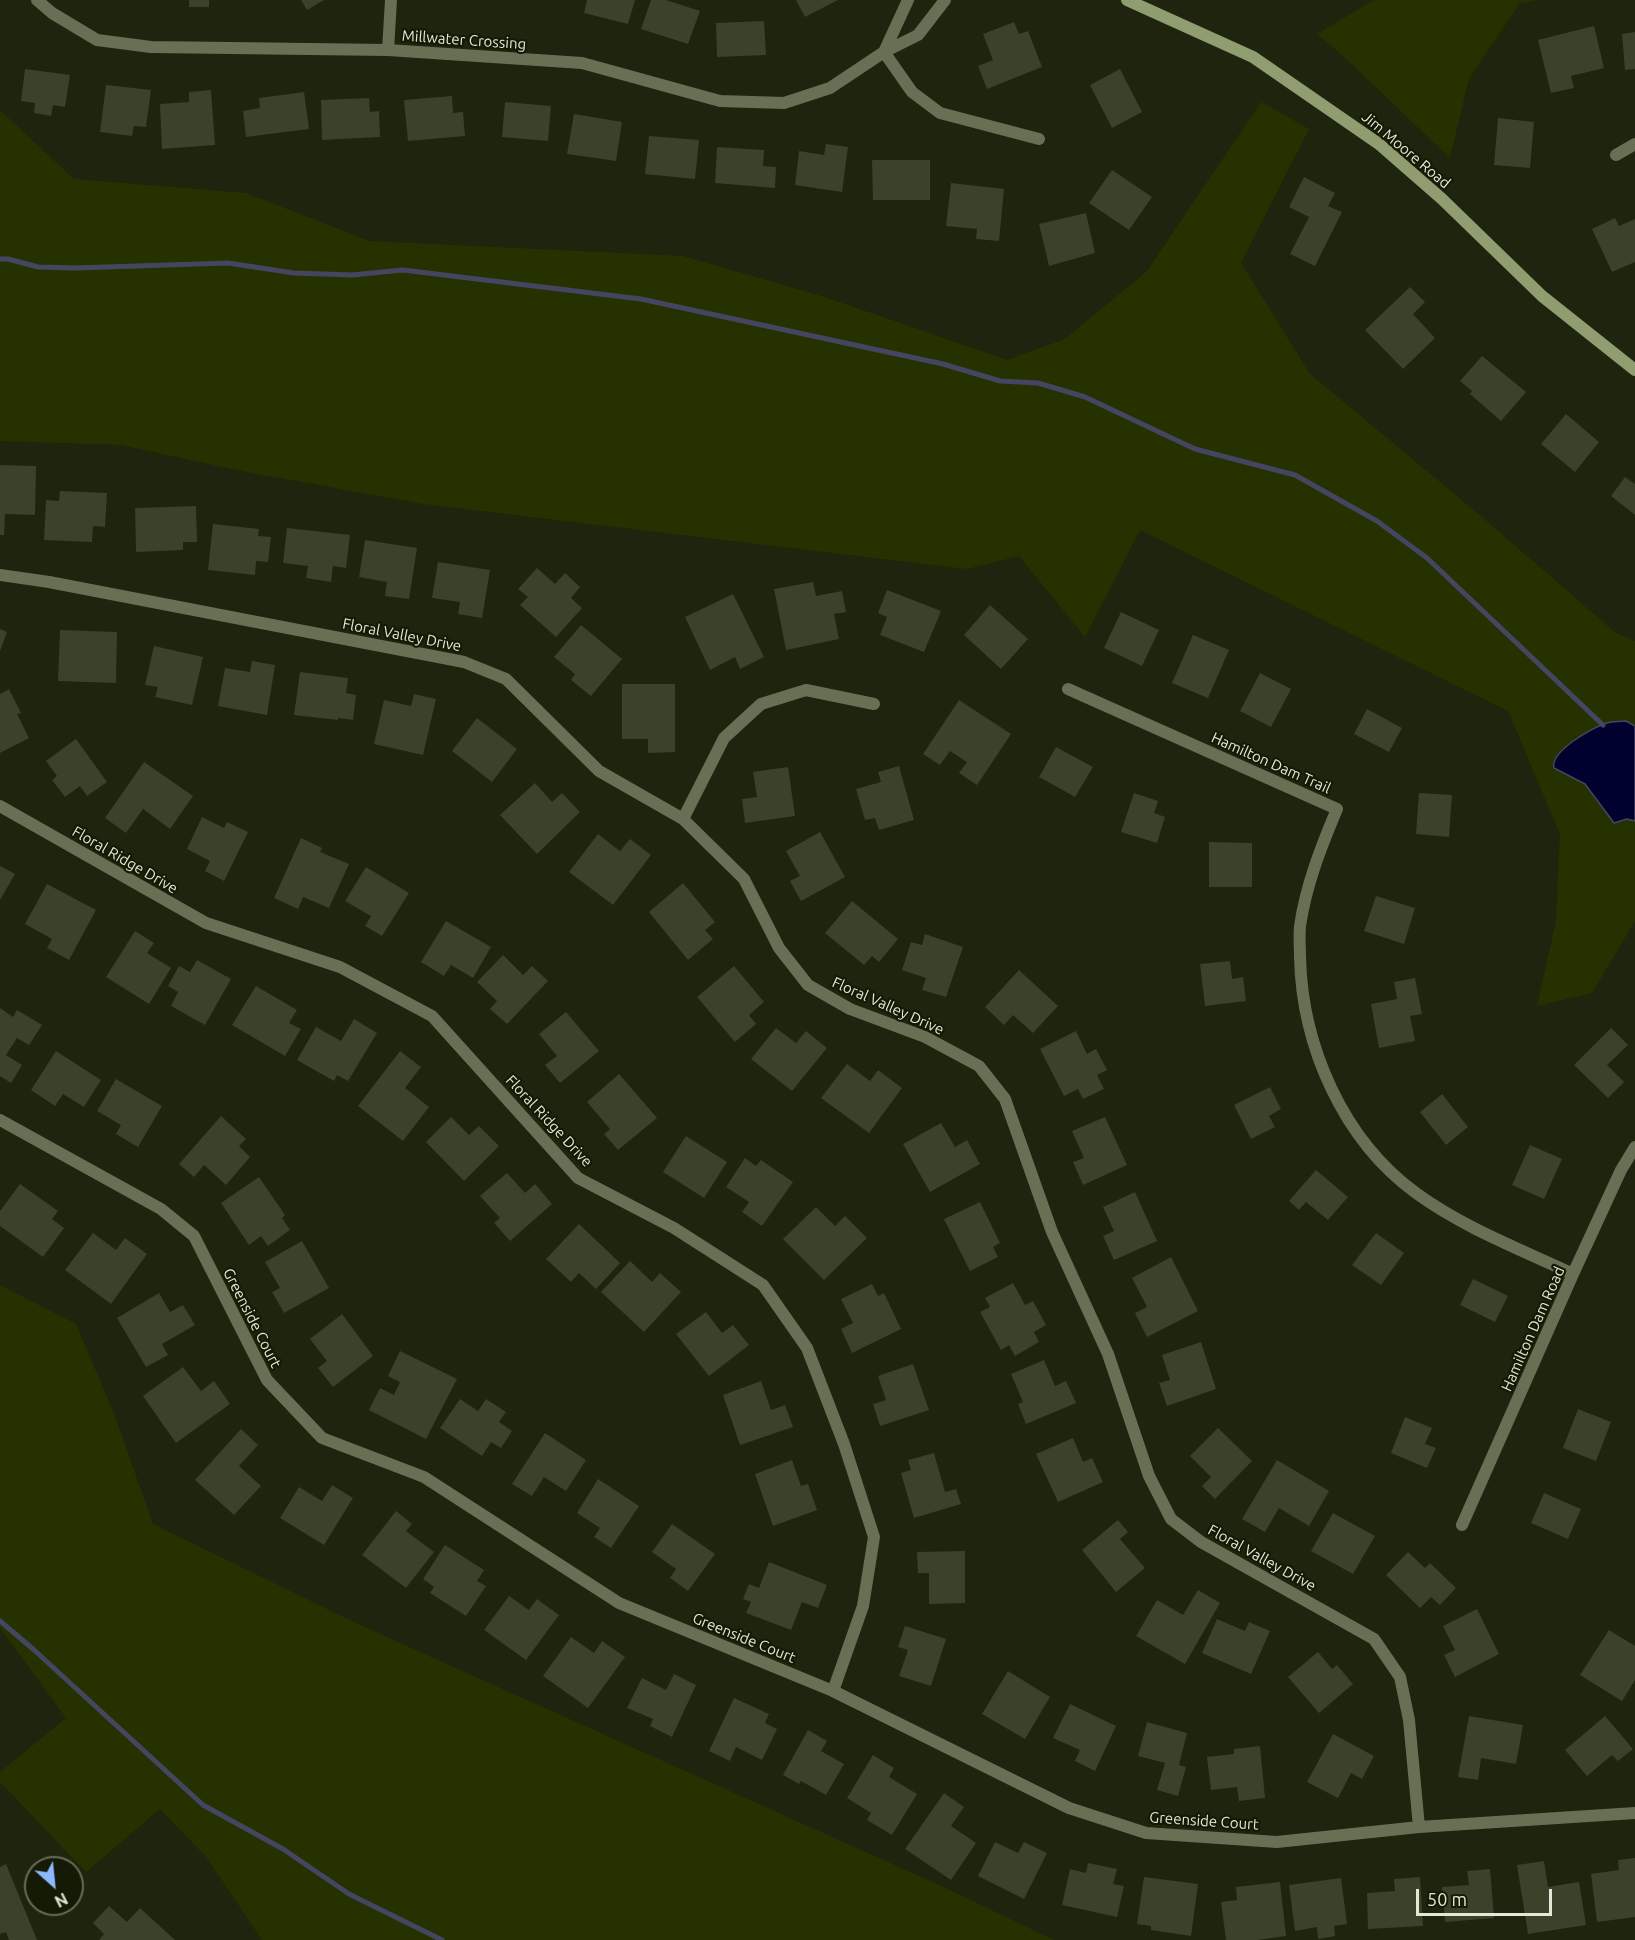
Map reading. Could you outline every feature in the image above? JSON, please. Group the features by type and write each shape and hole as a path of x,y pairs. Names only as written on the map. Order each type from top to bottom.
{"street":[{"name":"Millwater Crossing","path":"37,0 51,13 97,40 151,47 388,50 582,63 720,101 784,103 830,88 884,52 918,35 945,0"},
{"path":"388,50 391,0"},
{"path":"908,0 884,52 912,92 940,113 1039,139"},
{"name":"Jim Moore Road","path":"1126,0 1253,57 1379,144 1442,199 1542,296 1635,370"},
{"path":"1616,155 1635,144"},
{"name":"Floral Valley Drive","path":"0,575 464,662 506,680 599,771 683,819 744,879 779,948 808,985 850,1009 925,1037 980,1066 1005,1099 1052,1232 1108,1354 1149,1476 1171,1519 1201,1542 1374,1638 1400,1677 1409,1720 1419,1827"},
{"name":"Hamilton Dam Trail","path":"1068,689 1337,809 1312,870 1300,927 1301,984 1311,1036 1339,1104 1378,1160 1416,1193 1458,1220 1573,1274"},
{"path":"683,819 724,738 761,704 806,690 874,704"},
{"name":"Floral Ridge Drive","path":"0,806 206,923 340,967 432,1016 578,1178 674,1228 763,1285 807,1348 844,1444 874,1537 863,1606 833,1691"},
{"name":"Greenside Court","path":"0,1120 161,1209 194,1236 267,1380 322,1438 424,1477 619,1603 833,1691 1069,1808 1146,1833 1278,1842 1419,1827 1635,1813"},
{"name":"Hamilton Dam Road","path":"1462,1525 1573,1274 1621,1170 1635,1147"}],"green space":[{"path":"1374,0 1537,0 1520,3 1469,79 1450,158 1317,34"},
{"path":"1261,102 1309,129 1241,263 1310,374 1481,516 1616,633 1635,641 1635,726 1630,722 1618,721 1594,729 1570,743 1555,760 1554,768 1585,784 1614,823 1627,819 1635,821 1635,921 1592,993 1537,1006 1556,921 1560,834 1508,711 1140,530 1085,637 1019,556 967,569 423,504 242,471 121,445 0,441 0,110 74,179 246,193 370,241 683,256 825,297 1007,360 1065,339 1147,271"},
{"path":"0,1285 76,1324 115,1416 153,1524 358,1624 948,1889 1054,1940 262,1940 207,1858 160,1809 86,1872 84,1856 71,1856 0,1782 0,1772 66,1718 0,1628"}],"water":[{"path":"1626,721 1635,726 1635,821 1627,819 1614,823 1585,784 1554,768 1558,754 1573,741 1607,723"}],"building":[{"path":"189,0 209,0 209,7 189,7"},
{"path":"301,0 324,0 307,10"},
{"path":"587,0 635,0 628,24 584,13"},
{"path":"651,0 666,0 700,11 688,44 641,29"},
{"path":"796,0 838,0 805,17"},
{"path":"764,21 766,55 717,57 716,23"},
{"path":"1014,22 1019,34 1028,31 1042,67 987,89 978,66 993,60 983,34"},
{"path":"1594,26 1604,68 1571,76 1574,88 1551,93 1538,40"},
{"path":"1635,32 1635,69 1625,70 1622,34"},
{"path":"25,69 70,75 65,107 53,105 51,116 34,113 35,103 21,101"},
{"path":"1120,69 1142,112 1112,128 1090,85"},
{"path":"106,85 151,90 146,127 134,126 132,136 100,132"},
{"path":"211,90 215,145 162,149 160,104 189,102 189,92"},
{"path":"304,92 309,129 246,137 243,111 260,108 259,98"},
{"path":"452,96 453,113 463,112 465,136 408,141 404,100"},
{"path":"369,98 370,112 379,111 380,137 322,140 321,100"},
{"path":"505,102 551,106 548,141 502,137"},
{"path":"574,114 622,122 616,161 567,154"},
{"path":"1498,118 1534,122 1530,168 1494,165"},
{"path":"649,136 699,140 695,179 645,174"},
{"path":"826,144 848,147 842,192 795,185 799,151 824,155"},
{"path":"717,147 764,150 763,166 776,167 775,188 715,183"},
{"path":"872,160 930,160 930,200 873,200"},
{"path":"1112,170 1152,197 1129,230 1089,203"},
{"path":"1304,177 1335,193 1328,206 1342,212 1315,266 1290,254 1309,217 1289,207"},
{"path":"951,183 1004,189 999,241 976,239 977,229 946,226"},
{"path":"1086,213 1095,253 1049,266 1039,224"},
{"path":"1615,218 1619,226 1635,219 1635,262 1612,272 1592,229"},
{"path":"1410,287 1425,302 1413,314 1435,338 1403,369 1365,330"},
{"path":"1482,356 1526,392 1501,421 1470,394 1472,391 1460,381"},
{"path":"1566,414 1599,442 1575,472 1541,444"},
{"path":"0,465 36,466 35,515 5,514 4,535 0,535"},
{"path":"1625,477 1635,484 1635,515 1611,496"},
{"path":"60,491 107,493 105,527 93,526 92,542 44,540 46,500 59,501"},
{"path":"196,506 197,542 183,542 183,550 136,552 135,508"},
{"path":"213,524 259,529 258,536 271,537 268,562 256,561 255,575 208,570"},
{"path":"287,528 350,535 346,568 333,566 331,582 306,578 308,566 283,563"},
{"path":"365,540 417,548 409,599 385,596 387,582 359,577"},
{"path":"438,562 490,570 482,618 458,614 460,602 432,598"},
{"path":"537,568 555,584 565,573 580,587 571,598 582,608 556,637 520,605 528,597 518,589"},
{"path":"813,582 816,596 842,591 846,612 834,614 839,639 786,650 774,589"},
{"path":"887,590 941,611 924,652 880,635 887,617 878,613"},
{"path":"733,594 764,657 740,669 735,657 710,670 685,617"},
{"path":"990,605 1028,639 1001,669 964,635"},
{"path":"1121,612 1159,630 1142,666 1104,648"},
{"path":"581,625 622,659 591,696 571,680 575,674 554,657"},
{"path":"0,629 7,632 0,651"},
{"path":"60,630 117,632 116,683 58,681"},
{"path":"1193,635 1229,650 1208,698 1172,683"},
{"path":"154,646 203,657 192,705 155,697 158,687 145,685"},
{"path":"252,661 275,665 267,715 218,706 225,668 250,672"},
{"path":"300,672 348,678 346,693 356,695 353,720 294,715"},
{"path":"1260,673 1291,689 1271,727 1240,711"},
{"path":"622,684 675,684 675,752 648,753 648,739 622,739"},
{"path":"9,689 21,713 17,714 29,738 0,753 0,694"},
{"path":"414,694 436,699 423,755 374,744 384,700 411,706"},
{"path":"959,700 1011,734 977,785 959,773 967,762 950,751 940,765 923,754"},
{"path":"1367,709 1402,728 1389,752 1354,734"},
{"path":"477,718 517,749 492,782 452,751"},
{"path":"76,739 107,782 87,796 80,786 65,797 52,780 57,776 46,761"},
{"path":"1056,747 1093,767 1075,797 1039,777"},
{"path":"144,762 193,796 170,829 143,809 126,833 105,818"},
{"path":"899,766 914,820 879,830 875,818 865,820 856,789 881,782 878,772"},
{"path":"788,767 795,816 745,823 742,799 757,797 753,772"},
{"path":"535,783 552,802 562,793 580,812 537,854 500,815"},
{"path":"1134,793 1158,801 1154,813 1165,817 1157,843 1121,832"},
{"path":"1419,793 1452,795 1449,837 1416,834"},
{"path":"202,817 224,828 227,822 248,832 224,881 205,871 210,861 187,849"},
{"path":"820,832 845,877 801,901 790,881 800,876 786,851"},
{"path":"598,834 620,851 630,839 651,855 613,905 569,872"},
{"path":"301,838 322,848 320,852 349,864 329,908 303,897 298,909 274,898"},
{"path":"1209,842 1252,843 1252,887 1209,887"},
{"path":"0,866 15,874 0,900"},
{"path":"366,867 409,893 382,936 365,926 371,916 345,901"},
{"path":"683,883 715,922 705,930 713,939 688,960 649,912"},
{"path":"47,884 96,910 69,960 47,948 52,939 25,924"},
{"path":"1376,896 1415,908 1404,944 1364,931"},
{"path":"852,901 898,939 879,962 872,956 864,965 825,933"},
{"path":"446,921 491,947 473,978 451,965 444,976 421,962"},
{"path":"135,931 154,943 147,953 171,968 149,1004 106,977"},
{"path":"925,934 963,947 946,997 922,990 926,978 902,970 911,942 922,945"},
{"path":"503,955 523,975 532,966 548,981 507,1024 490,1009 497,1001 477,982"},
{"path":"197,960 231,979 205,1025 171,1006 178,992 168,986 179,966 190,972"},
{"path":"1230,961 1232,979 1243,977 1246,1001 1205,1006 1200,964"},
{"path":"734,966 764,1002 749,1015 756,1024 735,1042 697,997"},
{"path":"1019,970 1058,1006 1033,1033 1013,1015 1004,1025 985,1007"},
{"path":"1415,978 1422,1014 1410,1016 1415,1041 1379,1048 1371,1004 1397,999 1394,982"},
{"path":"256,986 297,1010 289,1023 301,1029 285,1056 232,1025"},
{"path":"0,1008 13,1017 17,1010 42,1025 29,1045 17,1038 6,1055 22,1065 11,1083 0,1076"},
{"path":"566,1012 599,1051 560,1083 545,1065 557,1056 539,1034"},
{"path":"354,1019 377,1033 348,1081 337,1075 334,1081 297,1060 316,1027 341,1041"},
{"path":"776,1028 796,1043 806,1031 827,1048 792,1091 751,1059"},
{"path":"1611,1028 1628,1045 1607,1065 1624,1082 1608,1098 1574,1065"},
{"path":"1076,1031 1087,1054 1096,1049 1107,1070 1097,1075 1104,1089 1083,1099 1078,1089 1064,1096 1040,1049"},
{"path":"56,1051 101,1080 84,1107 63,1094 55,1106 31,1090"},
{"path":"400,1051 421,1067 405,1088 429,1107 403,1141 358,1106"},
{"path":"847,1064 870,1081 878,1070 902,1088 869,1133 821,1098"},
{"path":"619,1074 657,1118 618,1150 604,1134 610,1129 587,1102"},
{"path":"116,1079 162,1106 138,1147 116,1134 121,1125 97,1111"},
{"path":"1270,1087 1281,1109 1269,1116 1275,1127 1251,1139 1234,1105"},
{"path":"1442,1094 1468,1127 1446,1145 1420,1112"},
{"path":"221,1116 246,1139 239,1146 250,1157 226,1185 204,1165 194,1177 179,1164"},
{"path":"451,1117 469,1135 479,1126 499,1146 464,1181 426,1142"},
{"path":"1105,1117 1127,1165 1083,1185 1073,1162 1084,1158 1072,1131"},
{"path":"941,1123 955,1147 967,1140 980,1164 930,1192 903,1144"},
{"path":"686,1136 727,1162 704,1198 663,1172"},
{"path":"1530,1145 1562,1159 1544,1199 1512,1185"},
{"path":"745,1158 756,1166 761,1160 793,1182 762,1226 742,1212 749,1202 726,1187"},
{"path":"1316,1170 1348,1197 1328,1220 1306,1202 1299,1210 1289,1201"},
{"path":"507,1173 525,1193 535,1184 552,1204 510,1241 494,1223 500,1218 480,1196"},
{"path":"259,1177 285,1215 282,1218 290,1230 268,1246 261,1236 249,1245 221,1203"},
{"path":"20,1184 58,1211 52,1219 64,1228 43,1257 0,1226 0,1211"},
{"path":"1135,1192 1157,1241 1114,1260 1103,1236 1114,1231 1103,1207"},
{"path":"980,1202 1000,1243 993,1247 998,1257 970,1271 944,1219"},
{"path":"816,1207 835,1226 845,1216 867,1238 824,1280 783,1239"},
{"path":"579,1224 620,1263 596,1289 579,1273 571,1282 546,1259"},
{"path":"93,1233 116,1250 125,1238 147,1254 111,1304 65,1270"},
{"path":"1376,1233 1404,1253 1381,1285 1352,1265"},
{"path":"302,1241 329,1288 284,1313 272,1292 280,1288 265,1262"},
{"path":"1171,1257 1198,1311 1147,1337 1135,1313 1147,1307 1132,1278"},
{"path":"630,1261 652,1282 660,1273 681,1292 644,1332 601,1292"},
{"path":"1473,1279 1508,1296 1495,1322 1460,1305"},
{"path":"1013,1283 1025,1305 1033,1301 1046,1325 1034,1332 1039,1342 1015,1356 1009,1345 1001,1350 980,1312 990,1307 985,1298"},
{"path":"872,1284 878,1296 884,1293 901,1329 852,1353 841,1329 853,1323 841,1299"},
{"path":"159,1293 170,1312 183,1305 195,1325 162,1344 168,1355 146,1367 117,1318"},
{"path":"706,1312 722,1333 733,1325 749,1345 709,1376 676,1334"},
{"path":"342,1314 373,1356 333,1387 318,1368 327,1361 310,1339"},
{"path":"1201,1342 1216,1389 1167,1406 1159,1383 1170,1380 1162,1355"},
{"path":"400,1351 457,1379 426,1439 369,1410 380,1388 394,1395 400,1382 388,1376"},
{"path":"1044,1360 1055,1386 1066,1381 1076,1403 1026,1424 1018,1404 1023,1402 1011,1374"},
{"path":"913,1364 929,1410 880,1426 873,1404 886,1400 878,1376"},
{"path":"183,1367 201,1391 214,1381 230,1404 176,1443 143,1396"},
{"path":"761,1381 771,1410 785,1405 793,1427 740,1445 723,1395"},
{"path":"460,1399 478,1411 486,1399 506,1412 499,1422 512,1431 501,1448 491,1442 482,1456 440,1428"},
{"path":"1578,1409 1611,1422 1596,1461 1563,1448"},
{"path":"1405,1417 1432,1428 1425,1444 1436,1448 1427,1468 1391,1453"},
{"path":"1218,1428 1252,1461 1215,1499 1202,1486 1211,1477 1190,1456"},
{"path":"241,1429 258,1445 239,1466 261,1486 234,1515 195,1480"},
{"path":"545,1433 586,1460 566,1491 544,1477 532,1496 512,1484"},
{"path":"1073,1438 1083,1462 1092,1458 1103,1482 1058,1502 1036,1454"},
{"path":"934,1453 945,1492 956,1489 961,1504 914,1518 901,1473 911,1470 908,1460"},
{"path":"792,1460 801,1486 808,1484 817,1510 773,1526 755,1474"},
{"path":"1277,1460 1329,1491 1309,1526 1279,1508 1265,1532 1242,1519"},
{"path":"598,1479 639,1506 611,1548 594,1537 600,1528 577,1513"},
{"path":"332,1485 353,1498 324,1545 280,1518 299,1487 322,1501"},
{"path":"1544,1493 1581,1509 1568,1539 1531,1523"},
{"path":"396,1511 412,1524 406,1531 434,1552 406,1588 362,1555"},
{"path":"1333,1513 1375,1536 1353,1574 1311,1551"},
{"path":"1118,1520 1128,1532 1120,1539 1145,1568 1116,1592 1082,1550"},
{"path":"672,1524 715,1554 688,1591 670,1578 676,1569 652,1552"},
{"path":"445,1545 484,1570 477,1581 486,1586 466,1616 430,1593 434,1587 423,1579"},
{"path":"965,1551 965,1603 929,1604 929,1573 918,1573 917,1552"},
{"path":"1408,1552 1425,1568 1430,1563 1456,1588 1440,1605 1431,1597 1420,1608 1386,1575"},
{"path":"769,1562 827,1585 818,1608 802,1602 791,1630 746,1613 751,1602 743,1599 749,1584 759,1588"},
{"path":"1198,1590 1220,1603 1185,1664 1136,1636 1157,1600 1183,1615"},
{"path":"509,1596 529,1610 537,1599 559,1615 526,1660 484,1630"},
{"path":"1477,1609 1499,1654 1455,1677 1444,1655 1455,1650 1443,1626"},
{"path":"1217,1619 1245,1631 1249,1622 1270,1631 1251,1674 1202,1653"},
{"path":"905,1626 946,1639 931,1686 899,1676 908,1650 898,1647"},
{"path":"1609,1630 1635,1646 1635,1680 1622,1701 1580,1675"},
{"path":"571,1637 594,1653 602,1641 625,1657 588,1708 543,1676"},
{"path":"1318,1652 1332,1669 1337,1665 1353,1684 1319,1713 1288,1677"},
{"path":"1008,1671 1050,1697 1025,1739 982,1714"},
{"path":"674,1674 696,1685 672,1737 650,1726 653,1719 627,1708 642,1678 666,1690"},
{"path":"734,1698 769,1714 765,1723 777,1729 762,1760 736,1747 730,1761 709,1751"},
{"path":"1070,1704 1116,1726 1095,1771 1075,1761 1080,1750 1053,1738"},
{"path":"1469,1716 1523,1725 1516,1764 1481,1758 1478,1780 1458,1777"},
{"path":"1605,1716 1633,1749 1618,1761 1612,1755 1587,1776 1565,1750"},
{"path":"1147,1722 1187,1733 1179,1765 1186,1767 1178,1796 1157,1790 1165,1763 1138,1756"},
{"path":"808,1730 827,1741 821,1751 844,1764 826,1795 801,1781 799,1784 783,1775"},
{"path":"1333,1734 1374,1756 1362,1779 1351,1773 1338,1798 1307,1782"},
{"path":"1260,1746 1265,1798 1239,1801 1237,1787 1211,1790 1207,1757 1234,1754 1234,1749"},
{"path":"873,1755 894,1768 889,1777 917,1794 892,1835 867,1820 871,1813 847,1798"},
{"path":"944,1793 964,1807 951,1826 976,1843 951,1880 905,1849"},
{"path":"995,1842 1018,1853 1024,1842 1047,1853 1024,1899 978,1876"},
{"path":"1635,1858 1635,1917 1597,1922 1591,1874 1619,1870 1618,1860"},
{"path":"1544,1861 1548,1887 1579,1882 1586,1925 1528,1934 1517,1865"},
{"path":"1088,1863 1117,1869 1113,1884 1124,1886 1117,1917 1062,1905 1070,1869 1086,1873"},
{"path":"6,1864 24,1908 24,1916 27,1916 37,1940 9,1940 6,1932 0,1934 0,1867"},
{"path":"1490,1869 1494,1918 1445,1922 1442,1887 1469,1885 1467,1871"},
{"path":"1144,1877 1198,1884 1191,1936 1151,1930 1151,1926 1137,1924"},
{"path":"1420,1877 1423,1926 1368,1929 1367,1893 1395,1891 1394,1879"},
{"path":"1341,1878 1347,1924 1334,1926 1335,1936 1318,1939 1317,1927 1295,1931 1289,1885"},
{"path":"1280,1882 1286,1936 1257,1940 1226,1940 1221,1902 1237,1900 1236,1887"},
{"path":"109,1906 127,1922 140,1908 175,1940 99,1940 104,1934 93,1923"}],"waterway":[{"path":"0,259 38,267 228,263 294,273 352,275 403,270 641,299 943,364 1000,381 1038,383 1085,397 1195,449 1295,475 1377,521 1427,558 1603,725"},
{"path":"0,1621 203,1805 283,1849 349,1894 442,1940"}]}
